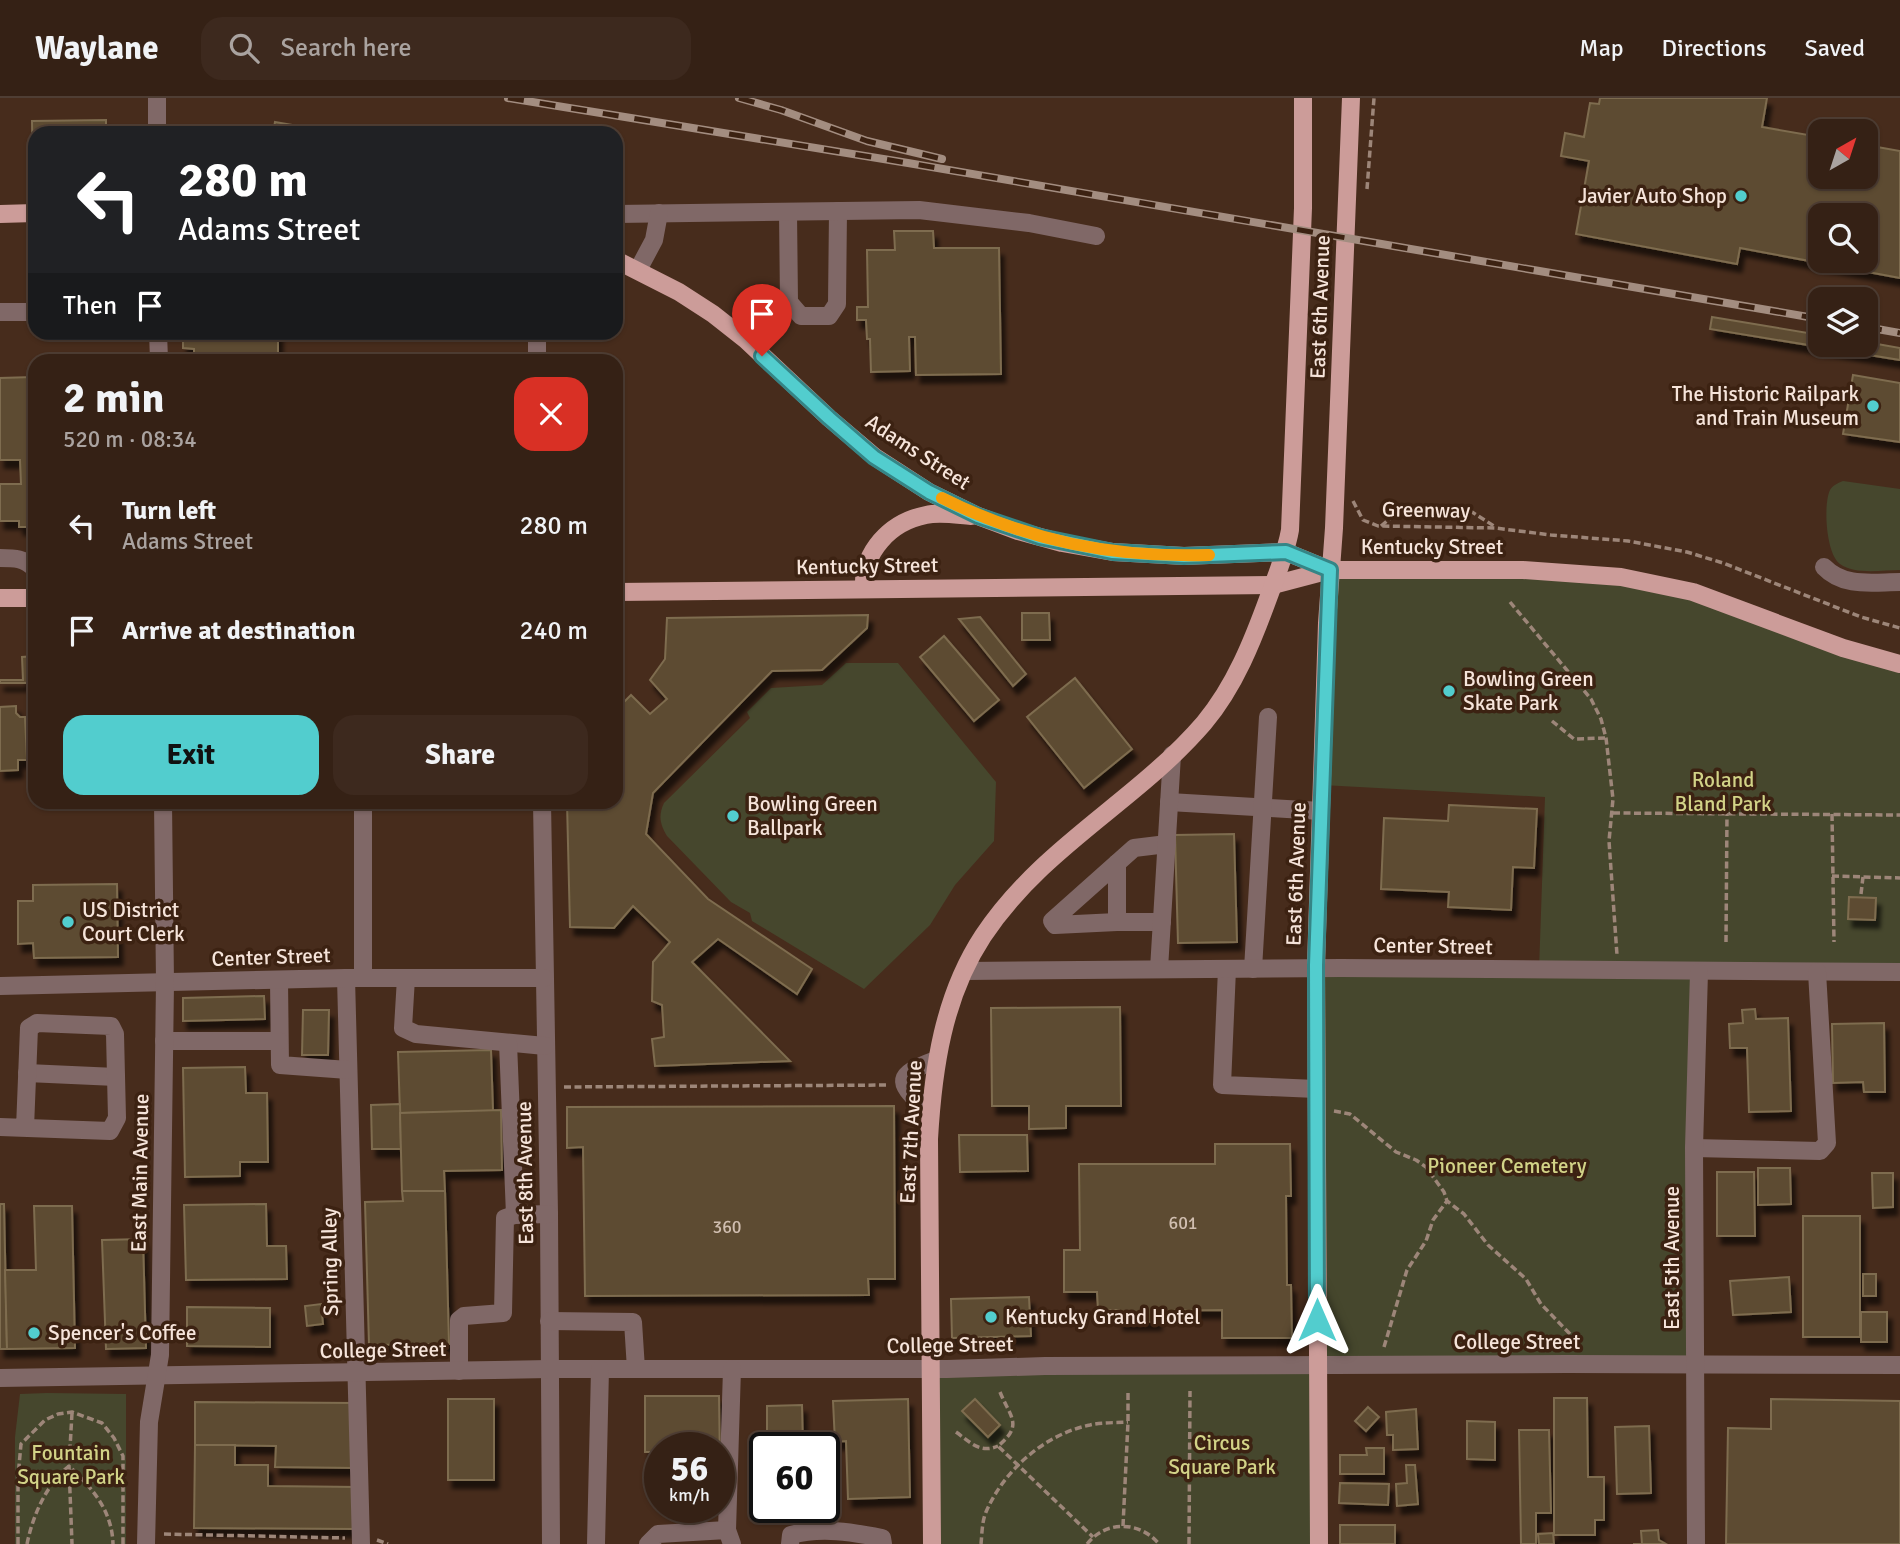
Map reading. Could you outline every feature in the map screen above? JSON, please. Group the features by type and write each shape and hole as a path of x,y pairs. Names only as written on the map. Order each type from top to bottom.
{"main road":[{"name":"East 6th Avenue","path":"1286,552 1290,530 1303,208 1303,98"},
{"name":"East 6th Avenue","path":"1319,1544 1316,968 1351,98"},
{"path":"0,214 28,213"},
{"name":"Adams Street","path":"623,263 713,314 746,340 874,457 929,492 978,516 1051,540 1113,552 1184,556 1286,552 1330,570"},
{"path":"864,589 863,574 871,552 898,526 913,518 930,514 978,516"},
{"name":"East 7th Avenue","path":"932,1544 930,1114 936,1060 944,1025 965,971 982,938 1021,887 1044,863 1172,755 1204,722 1227,691 1247,653 1286,552"},
{"name":"Kentucky Street","path":"623,592 1273,585 1330,570 1523,570 1609,575 1693,592 1843,648 1900,664"},
{"path":"0,598 28,598"}],"street":[{"path":"157,126 158,98"},
{"path":"623,214 919,209 1028,223 1096,236"},
{"path":"788,212 789,302 801,316 829,316 837,304 838,211"},
{"path":"638,270 654,240 659,213"},
{"path":"0,312 28,312"},
{"path":"0,558 28,561"},
{"path":"1824,567 1833,576 1849,582 1900,582"},
{"path":"1253,969 1268,717"},
{"path":"1159,970 1172,755"},
{"path":"1170,802 1321,811"},
{"name":"East Main Avenue","path":"145,1538 149,1422 160,1355 165,983 163,809"},
{"name":"Spring Alley","path":"361,1541 348,1070 363,809"},
{"name":"East 8th Avenue","path":"542,809 551,1544"},
{"path":"1162,922 1055,925 1052,921 1135,848 1167,844"},
{"path":"1117,863 1117,922"},
{"name":"Center Street","path":"965,971 1316,968 1900,972"},
{"path":"1227,969 1222,1085 1316,1089"},
{"name":"East 5th Avenue","path":"1696,1544 1694,1148 1699,972"},
{"path":"1694,1148 1820,1150 1827,1143 1817,972"},
{"name":"Center Street","path":"0,986 355,978 544,978"},
{"path":"406,978 403,1028 416,1034 545,1046"},
{"path":"279,980 280,1065 348,1070"},
{"path":"0,1127 25,1128 110,1131 117,1118 115,1034 111,1026 37,1023 29,1028 25,1128"},
{"path":"164,1041 279,1041"},
{"path":"508,1043 515,1215"},
{"path":"930,1114 906,1090 904,1084 906,1075 914,1068 936,1060"},
{"path":"27,1073 116,1077"},
{"path":"459,1371 459,1320 464,1316 503,1313 505,1218 549,1214"},
{"path":"549,1321 633,1322 636,1369"},
{"name":"College Street","path":"0,1378 549,1369 1900,1365"},
{"path":"596,1544 600,1369"},
{"path":"648,1544 658,1534 730,1537 732,1369"},
{"path":"790,1544 791,1535 803,1532 844,1531 882,1538 883,1544"}],"path":[{"path":"1367,189 1374,98"},
{"name":"Greenway","path":"1353,495 1363,520 1370,524 1495,528 1551,536 1628,541 1687,552 1763,578 1861,617 1900,628"},
{"path":"1381,526 1399,511 1449,509 1472,512 1495,528"},
{"path":"1510,601 1591,699 1606,737 1613,813 1609,841 1617,970"},
{"path":"1552,721 1574,739 1606,737"},
{"path":"1613,813 1900,815"},
{"path":"1726,942 1727,813"},
{"path":"1832,814 1834,942"},
{"path":"1832,876 1900,878"},
{"path":"1861,894 1863,877"},
{"path":"562,1087 892,1085"},
{"path":"1329,1111 1350,1114 1396,1152 1426,1167 1444,1192 1447,1201 1464,1214 1488,1245 1526,1279 1541,1304 1571,1335 1572,1344"},
{"path":"1384,1347 1407,1270 1426,1241 1433,1220 1447,1201"},
{"path":"1123,1526 1128,1391"},
{"path":"1189,1544 1190,1391"},
{"path":"956,1432 977,1448 991,1450 998,1446 1012,1432 1014,1420 1000,1392"},
{"path":"72,1412 69,1466 72,1544"},
{"path":"18,1544 21,1444 45,1420 58,1413 72,1412 102,1423 123,1456 123,1544"},
{"path":"981,1544 984,1514 1018,1465 1042,1446 1066,1433 1090,1425 1128,1422"},
{"path":"998,1446 1093,1537"},
{"path":"27,1544 39,1507 55,1478 69,1466"},
{"path":"69,1466 96,1492 107,1516 113,1544"},
{"path":"1087,1544 1093,1537 1112,1527 1123,1526 1136,1527 1148,1533 1159,1544"},
{"path":"124,1532 145,1538 188,1536 388,1544"}],"green space":[{"path":"1843,481 1900,489 1900,570 1853,570 1835,559 1827,529 1827,506 1830,490"},
{"path":"1330,570 1621,577 1900,663 1900,972 1699,971 1696,1366 1318,1365 1319,1544 932,1544 930,1369 1317,1365 1316,965 1539,970 1545,797 1322,785"},
{"path":"846,663 898,663 996,782 994,841 955,885 930,925 864,989 752,921 750,913 731,902 667,836 661,820 664,803 750,718 747,712 771,688 822,685"},
{"name":"Fountain Square Park","path":"20,1394 126,1394 126,1544 15,1544 15,1437"}],"building":[{"name":"Javier Auto Shop","path":"1600,98 1767,98 1762,127 1808,135 1808,189 1878,189 1878,147 1900,151 1900,278 1873,273 1878,273 1878,203 1808,203 1808,261 1740,248 1737,264 1576,234 1589,161 1561,156 1565,133 1584,137 1590,103 1599,104"},
{"path":"106,120 106,126 32,126 32,121"},
{"path":"275,122 298,126 274,126"},
{"path":"894,231 933,231 934,248 999,248 1001,374 916,375 915,337 909,337 910,371 871,372 870,339 867,339 866,320 857,320 857,307 868,307 867,250 895,250"},
{"path":"1712,317 1808,333 1808,345 1710,329"},
{"path":"183,340 278,340 278,354 194,354 194,349 183,348"},
{"path":"1878,344 1900,348 1900,360 1878,356"},
{"name":"The Historic Railpark and Train Museum","path":"1853,375 1900,383 1900,442 1843,434"},
{"path":"28,377 28,527 19,527 19,521 0,521 0,484 21,484 20,460 0,460 0,378"},
{"path":"1022,613 1049,613 1050,640 1022,640"},
{"path":"868,615 867,628 822,670 772,671 653,793 646,834 708,899 812,969 797,994 718,939 692,962 790,1061 655,1066 652,1039 664,1037 662,1005 652,1001 653,962 670,942 633,906 614,928 570,927 567,809 623,809 623,703 631,695 650,714 667,699 650,680 665,659 667,618"},
{"path":"980,617 1026,674 1013,686 959,619"},
{"path":"944,636 999,700 974,721 920,657"},
{"path":"22,657 28,657 28,683 0,683 0,680 23,680"},
{"path":"1075,678 1132,749 1084,788 1027,717"},
{"path":"16,706 16,713 25,717 27,760 18,760 18,770 0,771 0,707"},
{"path":"1449,805 1537,809 1534,868 1513,867 1511,910 1448,907 1449,892 1381,889 1384,818 1448,821"},
{"path":"1234,834 1237,942 1178,943 1175,835"},
{"name":"US District Court Clerk","path":"117,884 118,957 34,958 33,943 18,944 18,901 33,901 33,885"},
{"path":"1849,897 1876,898 1875,920 1848,919"},
{"path":"264,996 265,1019 183,1021 183,998"},
{"path":"1120,1007 1121,1106 1066,1106 1066,1128 1029,1129 1029,1106 992,1106 991,1008"},
{"path":"1755,1009 1756,1019 1788,1018 1791,1111 1749,1112 1747,1048 1730,1048 1729,1024 1743,1023 1742,1010"},
{"path":"303,1010 329,1010 328,1055 302,1055"},
{"path":"1884,1023 1885,1092 1864,1092 1863,1082 1833,1083 1832,1024"},
{"path":"491,1050 493,1111 400,1113 398,1052"},
{"path":"245,1067 246,1093 267,1093 268,1162 240,1162 240,1176 185,1177 183,1068"},
{"path":"400,1104 401,1149 372,1149 371,1105"},
{"path":"894,1106 895,1279 868,1279 869,1295 585,1296 583,1147 567,1148 567,1107"},
{"path":"501,1110 502,1170 444,1171 445,1191 402,1191 400,1113"},
{"path":"959,1135 1027,1135 1028,1171 960,1172"},
{"path":"1215,1144 1290,1144 1291,1196 1286,1196 1287,1285 1291,1285 1292,1338 1222,1338 1222,1310 1157,1311 1157,1322 1119,1322 1119,1310 1098,1310 1097,1292 1064,1292 1064,1250 1080,1250 1079,1164 1215,1164"},
{"path":"1758,1168 1790,1168 1791,1204 1758,1205"},
{"path":"1717,1172 1754,1172 1755,1236 1717,1236"},
{"path":"1872,1173 1893,1173 1893,1207 1873,1208"},
{"path":"402,1191 445,1191 449,1344 369,1345 365,1202 403,1201"},
{"path":"0,1204 4,1204 7,1349 0,1349"},
{"path":"266,1204 267,1246 286,1246 287,1279 186,1280 184,1205"},
{"path":"34,1206 72,1206 75,1348 7,1349 5,1270 36,1270"},
{"path":"1803,1216 1860,1216 1860,1337 1803,1337"},
{"path":"143,1239 146,1348 106,1349 102,1240"},
{"path":"1863,1274 1876,1274 1876,1296 1863,1296"},
{"path":"1789,1277 1791,1312 1733,1315 1730,1281"},
{"name":"Kentucky Grand Hotel","path":"1029,1297 1031,1336 952,1338 951,1299"},
{"path":"321,1304 323,1324 307,1326 305,1306"},
{"path":"187,1307 270,1308 270,1347 187,1346"},
{"path":"1861,1312 1887,1312 1887,1342 1861,1342"},
{"path":"645,1396 719,1396 720,1432 645,1432"},
{"path":"1554,1398 1587,1398 1588,1477 1604,1477 1604,1520 1595,1520 1595,1535 1554,1535"},
{"path":"448,1399 494,1399 494,1480 448,1480"},
{"path":"908,1399 910,1497 848,1499 846,1441 840,1442 840,1432 835,1432 833,1401"},
{"path":"975,1399 1000,1425 988,1437 962,1411"},
{"path":"1771,1399 1900,1401 1900,1544 1726,1544 1728,1428 1771,1429"},
{"path":"195,1402 356,1403 355,1468 275,1467 276,1446 195,1445"},
{"path":"802,1405 803,1432 767,1432 767,1406"},
{"path":"1368,1407 1379,1417 1366,1431 1355,1421"},
{"path":"1416,1409 1418,1449 1393,1450 1393,1435 1387,1435 1386,1412"},
{"path":"1467,1421 1495,1422 1495,1460 1467,1459"},
{"path":"1649,1426 1651,1493 1617,1494 1615,1427"},
{"path":"1519,1430 1549,1430 1551,1513 1536,1513 1536,1544 1521,1544"},
{"path":"195,1445 235,1445 235,1465 268,1465 268,1486 358,1487 358,1529 194,1528"},
{"path":"1366,1448 1384,1448 1384,1474 1340,1474 1340,1455 1367,1455"},
{"path":"1406,1465 1415,1465 1418,1504 1397,1506 1396,1484 1407,1483"},
{"path":"1340,1483 1389,1484 1388,1505 1339,1503"},
{"path":"1340,1525 1395,1525 1395,1544 1340,1544"},
{"path":"1658,1530 1659,1540 1666,1544 1642,1544 1641,1531"},
{"path":"1553,1533 1554,1544 1539,1544 1538,1534"}],"railway":[{"path":"508,98 908,163 1808,317"},
{"path":"739,98 867,141 942,159"},
{"path":"1878,329 1900,333"}],"slow traffic":[{"path":"942,498 998,524 1062,543 1113,552 1209,555"}],"place":[{"name":"Javier Auto Shop","path":"1741,196"},
{"name":"The Historic Railpark and Train Museum","path":"1873,406"},
{"name":"Bowling Green Skate Park","path":"1449,691"},
{"name":"Bowling Green Ballpark","path":"733,816"},
{"name":"US District Court Clerk","path":"68,922"},
{"name":"Kentucky Grand Hotel","path":"991,1317"},
{"name":"Spencer's Coffee","path":"34,1333"}],"route":[{"path":"762,356 874,457 929,492 978,516 1062,543 1113,552 1184,556 1286,552 1330,570 1316,965 1317,1320"}],"park label":[{"name":"Roland Bland Park","path":"1723,792"},
{"name":"Pioneer Cemetery","path":"1507,1166"},
{"name":"Circus Square Park","path":"1222,1455"}]}
